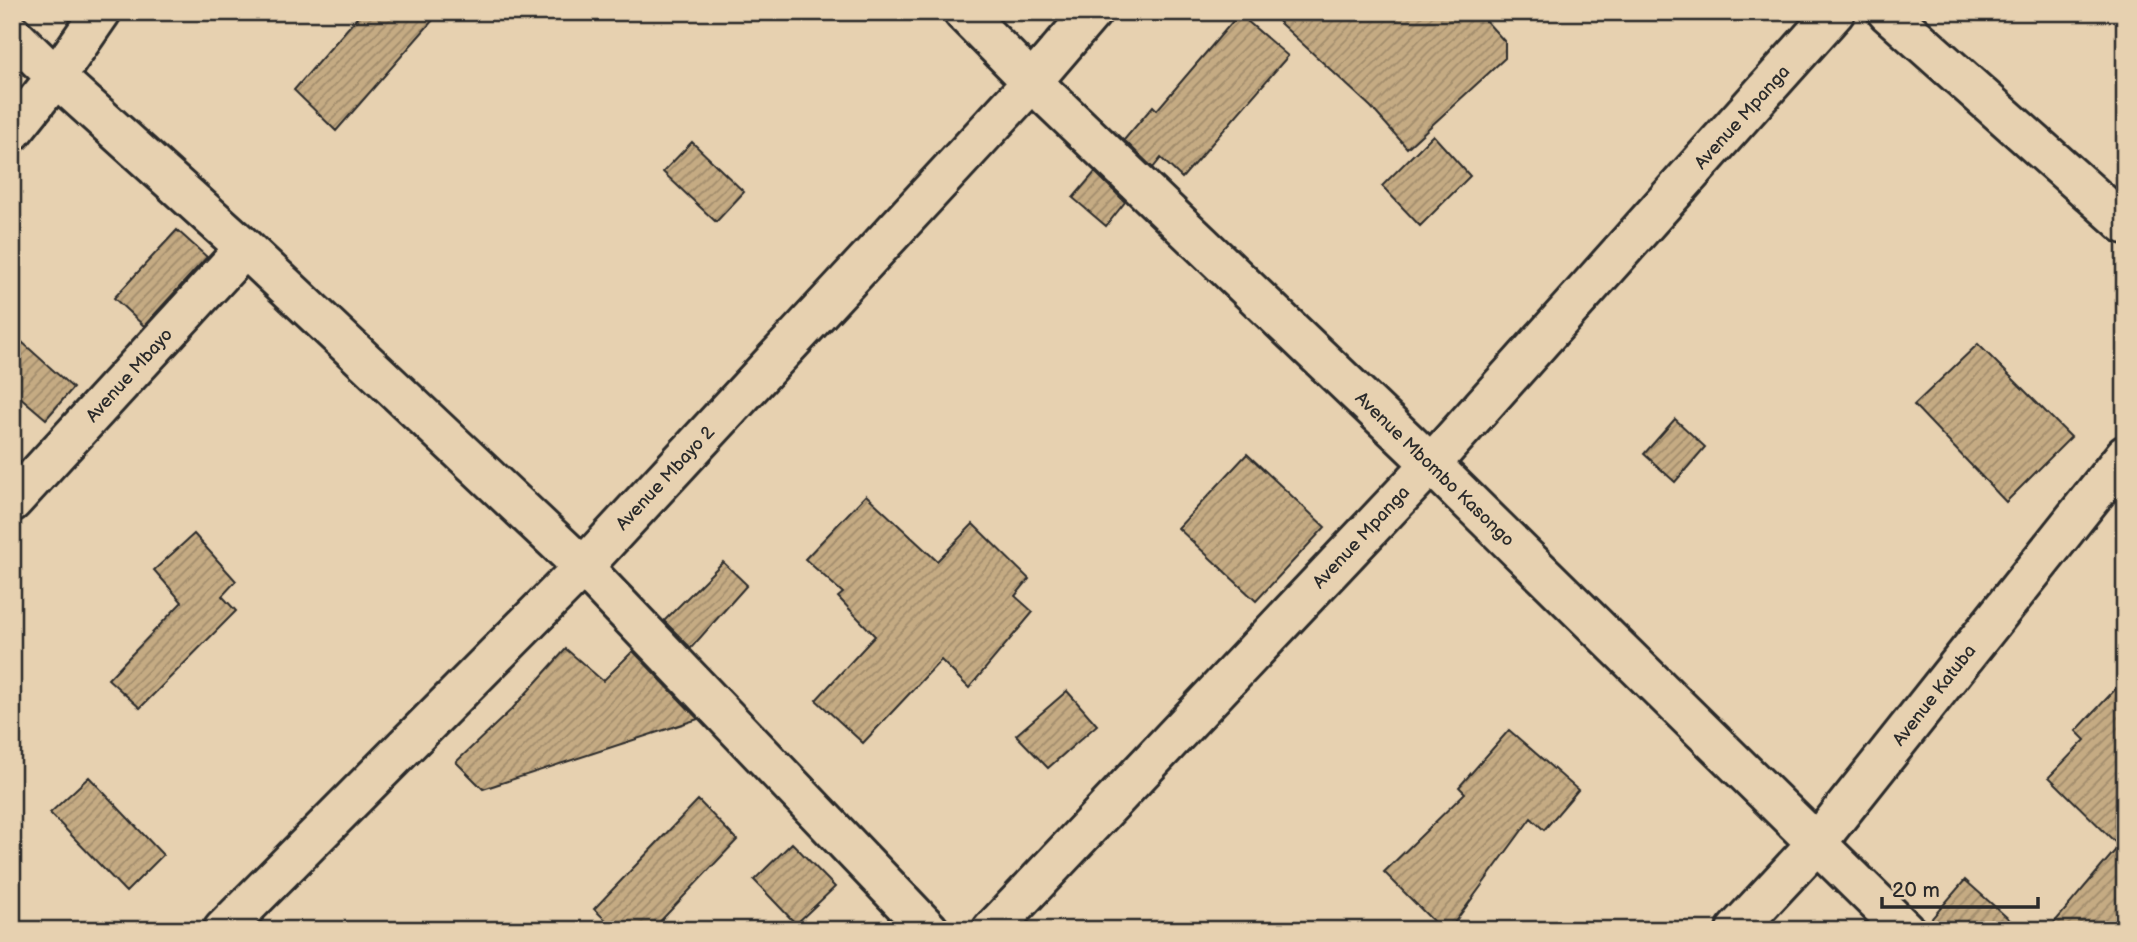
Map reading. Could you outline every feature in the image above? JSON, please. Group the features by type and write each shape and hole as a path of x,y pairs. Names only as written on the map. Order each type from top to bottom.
{"street":[{"path":"12,132 56,77 101,12"},
{"name":"Avenue Mbombo Kasongo","path":"963,12 1032,82 1431,464 1905,930"},
{"name":"Avenue Mbayo 2","path":"223,930 583,567 1032,82 1092,12"},
{"name":"Avenue Mpanga","path":"992,930 1431,464 1835,12"},
{"path":"1887,12 2125,224"},
{"path":"12,34 245,248 583,567 929,930"},
{"name":"Avenue Mbayo","path":"12,502 245,248"},
{"name":"Avenue Katuba","path":"1736,930 1816,844 2125,455"}],"building":[{"path":"362,12 440,12 336,131 294,90"},
{"path":"1268,12 1478,12 1505,42 1505,58 1407,148 1371,107"},
{"path":"1239,14 1288,56 1182,178 1161,158 1153,168 1124,140 1153,106 1157,110"},
{"path":"1433,135 1470,176 1420,226 1382,186"},
{"path":"692,142 744,192 716,222 663,172"},
{"path":"1095,172 1125,202 1106,226 1073,198"},
{"path":"177,230 207,257 144,326 114,298"},
{"path":"12,333 73,388 46,419 12,390"},
{"path":"1978,344 2071,437 2006,502 1914,405"},
{"path":"1675,419 1705,447 1675,482 1644,454"},
{"path":"1247,454 1325,527 1256,601 1178,528"},
{"path":"866,495 937,561 973,524 1029,579 1015,596 1033,612 969,688 941,660 863,743 816,700 875,636 838,597 843,593 805,559"},
{"path":"194,534 236,581 222,596 236,611 140,708 108,679 182,602 154,570"},
{"path":"723,562 747,585 691,648 664,621"},
{"path":"566,649 603,681 633,651 698,719 483,789 456,762 512,709"},
{"path":"2125,679 2125,930 2048,930 2119,846 2049,777 2085,740 2076,731"},
{"path":"1067,691 1097,725 1048,768 1016,735"},
{"path":"1509,730 1578,790 1544,830 1531,818 1449,930 1442,930 1384,872 1465,793 1459,787"},
{"path":"89,777 163,855 126,892 50,813"},
{"path":"698,800 737,840 652,930 616,930 594,909"},
{"path":"792,843 835,887 796,924 754,880"},
{"path":"1965,880 2021,930 1926,930 1926,925"}]}
